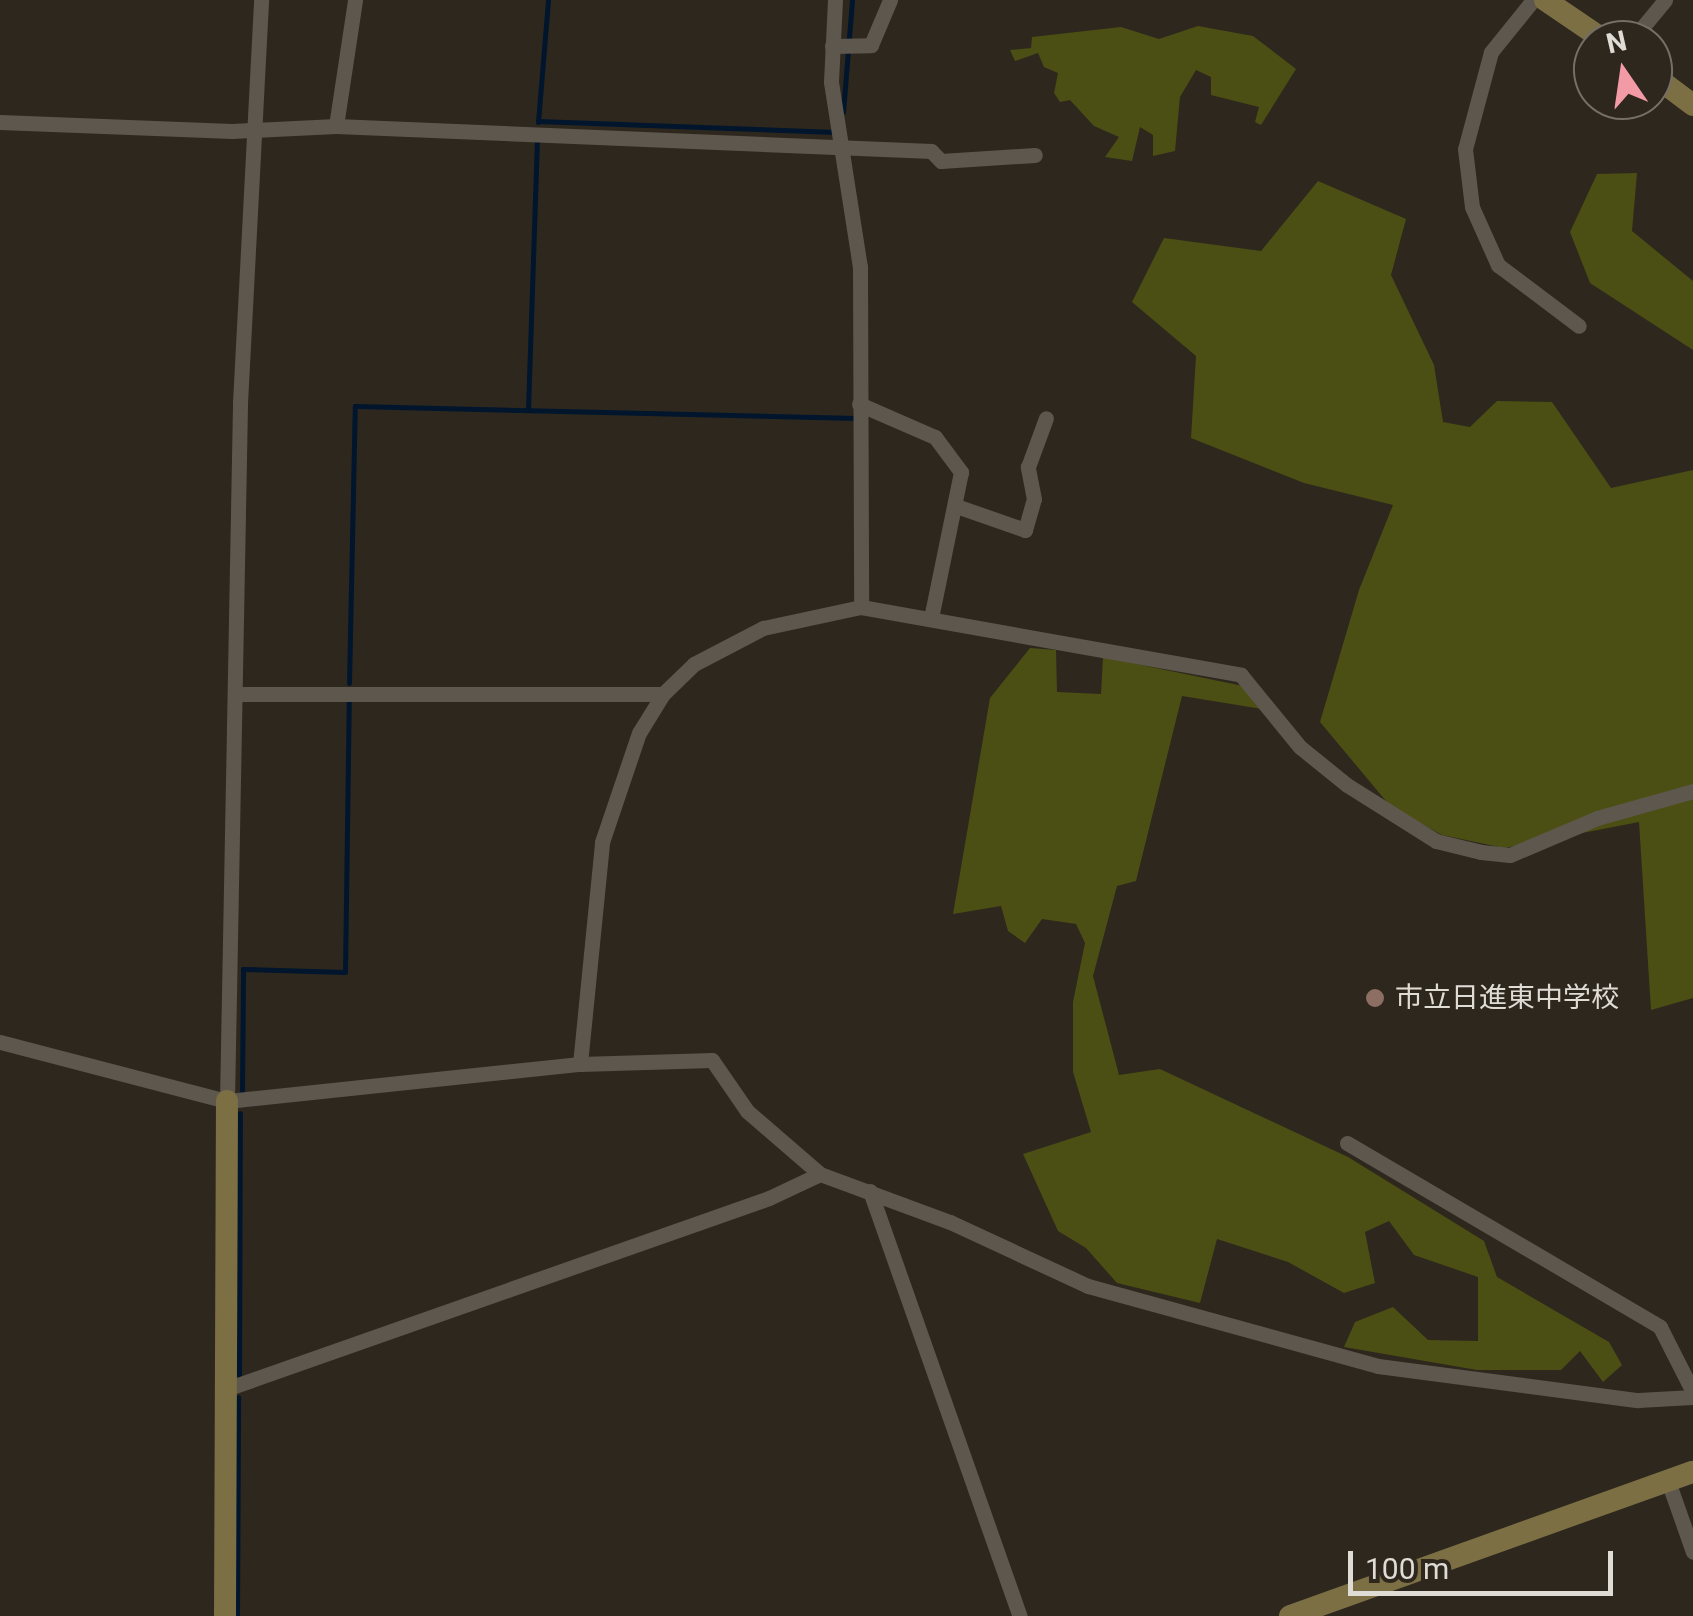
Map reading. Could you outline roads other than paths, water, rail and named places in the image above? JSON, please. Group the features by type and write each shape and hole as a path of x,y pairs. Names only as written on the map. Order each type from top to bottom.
{"street":[{"path":"225,1616 229,1388 227,1101 250,128 262,0"},
{"path":"336,126 355,0"},
{"path":"836,0 832,46 860,268 861,607"},
{"path":"832,46 871,45 890,0"},
{"path":"1534,0 1491,52 1465,149 1472,208 1498,265 1579,326"},
{"path":"1545,0 1574,20"},
{"path":"1648,20 1665,0"},
{"path":"0,122 250,128 336,126 932,151 941,161 1034,155"},
{"path":"859,404 935,437 953,453 961,472 959,507 932,618"},
{"path":"959,507 1025,530 1034,499 1028,468 1046,418"},
{"path":"580,1064 602,842 639,733 663,694 694,664 763,628 861,607 1240,675 1300,747 1347,785 1436,841 1482,852 1510,855 1597,818 1693,791"},
{"path":"239,694 663,694"},
{"path":"0,1042 227,1101 580,1064 712,1060 747,1111 820,1174 870,1191 1088,1286 1307,1349 1564,1393 1638,1400 1693,1394 1660,1326 1347,1143"},
{"path":"229,1388 769,1198 820,1174"},
{"path":"870,1191 1020,1616"},
{"path":"1290,1616 1693,1472"},
{"path":"1668,1480 1693,1552"}],"waterway":[{"path":"538,122 548,0"},
{"path":"843,112 852,0"},
{"path":"538,121 836,132"},
{"path":"528,410 537,137"},
{"path":"349,683 355,406 857,418"},
{"path":"242,1091 243,969 345,972 349,702"},
{"path":"239,1375 240,1113"},
{"path":"237,1616 238,1397"}],"place":[{"name":"市立日進東中学校","path":"1375,998"}]}
